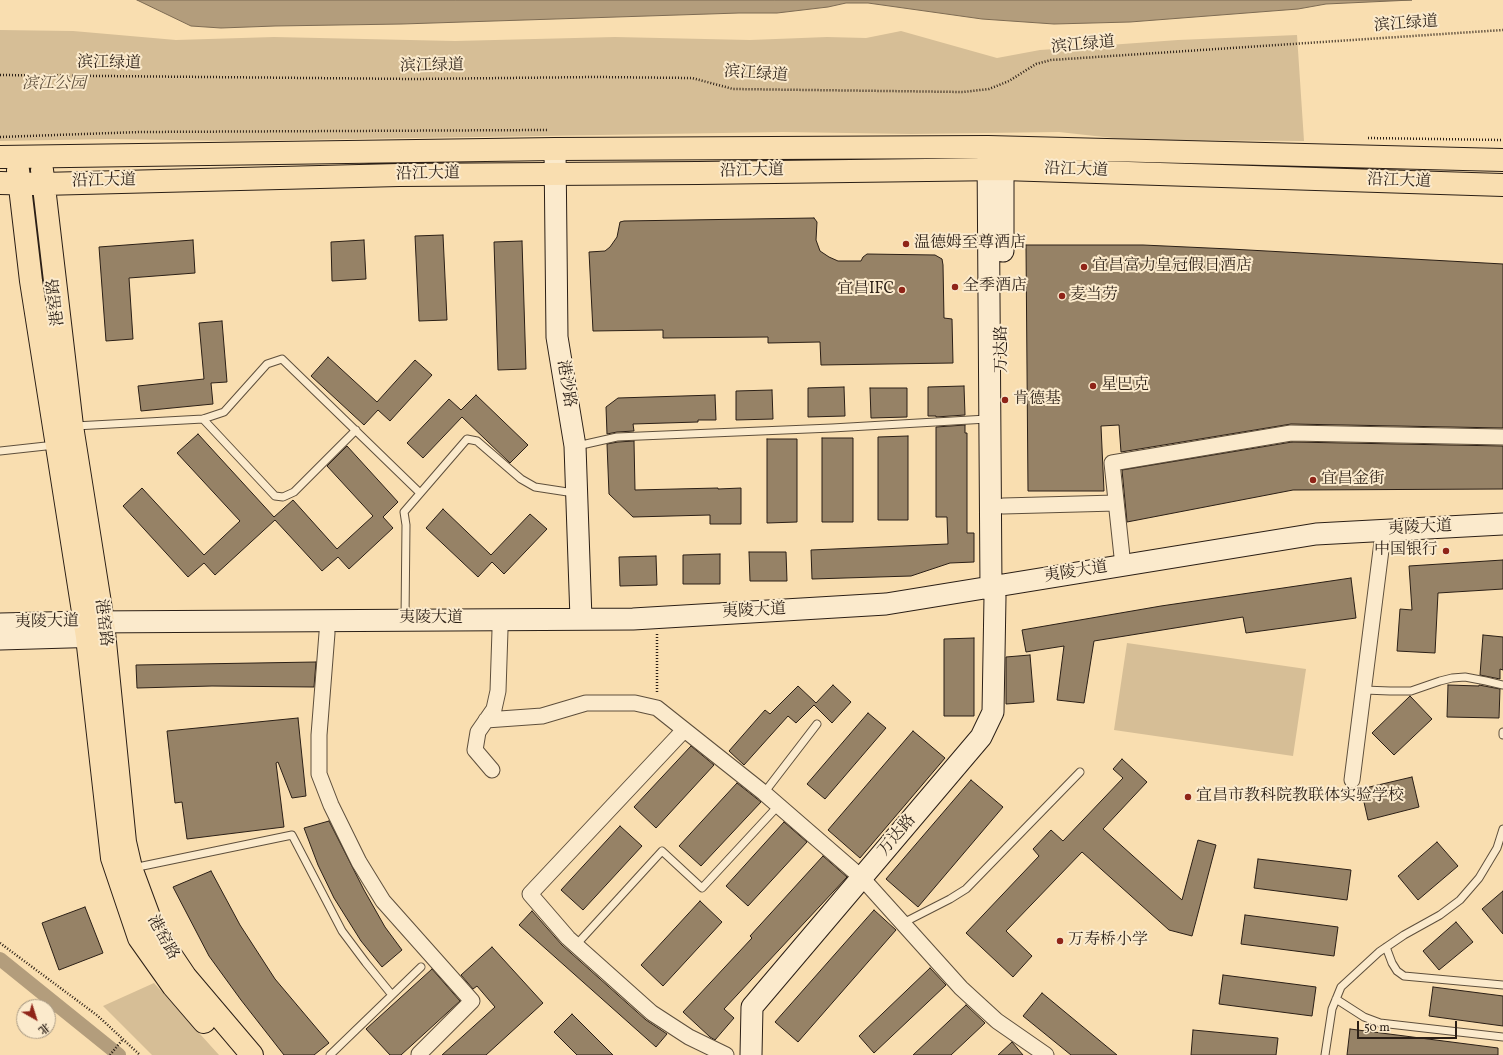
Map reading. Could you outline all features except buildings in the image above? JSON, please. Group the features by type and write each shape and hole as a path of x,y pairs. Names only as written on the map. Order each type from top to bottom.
{"main road":[{"name":"沿江大道","path":"8,157 555,149 995,147 1503,160"},
{"name":"万达路","path":"995,147 990,419 996,590"},
{"name":"港沙路","path":"555,149 558,337 575,446 581,619"},
{"name":"港窑路","path":"41,156 42,184 95,629 125,842 131,868 154,930 185,976 252,1055"},
{"name":"港窑路","path":"8,157 10,183 32,281 57,445 95,629 112,858 139,938 173,986 232,1055"},
{"name":"沿江大道","path":"10,183 42,184 398,175 995,169 1503,185"},
{"name":"万达路","path":"751,1055 752,1007 976,743 984,731 993,712 996,590 1003,506 995,169"},
{"name":"夷陵大道","path":"0,624 95,629 327,633 657,627 889,613 996,590 1123,566 1316,534 1503,524"},
{"name":"夷陵大道","path":"0,639 95,629 405,620 633,619 886,604 1160,569 1318,546 1503,534"}],"street":[{"path":"1123,566 1112,463 1291,433 1503,437"},
{"path":"1003,506 1116,503"},
{"path":"1352,780 1382,542"},
{"path":"492,770 475,750 478,732 494,709 498,691 500,630"},
{"path":"327,633 319,735 319,774 331,805 359,862 383,901 472,1001 420,1055"},
{"path":"486,720 542,716 586,703 635,703 658,708 764,793 862,878 961,988 998,1020 1046,1055"},
{"path":"684,730 530,894 576,945 652,1013 689,1037 726,1055"}],"lane":[{"path":"72,426 203,419 224,412 267,364 282,359 420,493"},
{"path":"203,419 275,496 283,497 294,492 356,430"},
{"path":"575,446 617,437 832,428 990,419"},
{"path":"405,620 406,525 404,512 468,439 477,441 521,479 535,487 577,493"},
{"path":"0,451 57,445"},
{"path":"1364,690 1411,690 1452,678 1465,678 1503,685"},
{"path":"764,793 817,724"},
{"path":"902,924 950,899 966,888 1080,772"},
{"path":"576,945 662,851 702,888 778,806"},
{"path":"1325,1055 1332,1009 1341,987 1357,971 1386,947 1440,915 1460,900 1479,878 1497,848 1503,829"},
{"path":"131,868 292,835 342,931 392,995"},
{"path":"1386,947 1392,963 1397,971 1404,976 1503,985"},
{"path":"330,1055 420,967"},
{"path":"1336,999 1364,1017 1380,1023 1503,1037"}],"path":[{"name":"滨江绿道","path":"0,75 405,79 596,77 692,78 734,89 963,92 989,89 1009,81 1036,64 1051,60 1503,30"},
{"path":"657,627 658,708"},
{"path":"0,943 98,1016 140,1055"},
{"path":"110,1055 123,1040"}],"green space":[{"name":"滨江公园","path":"0,30 73,31 176,40 274,37 455,41 615,37 750,40 827,37 866,38 901,31 997,58 1040,50 1178,40 1297,35 1304,141 1131,140 1059,132 911,134 783,132 232,141 108,139 0,141"},
{"path":"1127,643 1306,669 1293,756 1114,730"},
{"path":"154,983 219,1055 152,1055 103,1006"}],"shaded area":[{"path":"137,0 1412,0 1326,4 1298,9 1130,22 1054,24 982,19 868,3 846,3 828,7 777,13 221,28 191,26"}],"waterway":[{"path":"0,959 119,1055"}],"place":[{"name":"温德姆至尊酒店","path":"906,244"},
{"name":"宜昌富力皇冠假日酒店","path":"1084,267"},
{"name":"全季酒店","path":"955,287"},
{"name":"宜昌IFC","path":"902,290"},
{"name":"麦当劳","path":"1062,296"},
{"name":"星巴克","path":"1093,386"},
{"name":"肯德基","path":"1005,400"},
{"name":"宜昌金街","path":"1313,480"},
{"name":"中国银行","path":"1446,551"},
{"name":"宜昌市教科院教联体实验学校","path":"1188,797"},
{"name":"万寿桥小学","path":"1060,941"}]}
